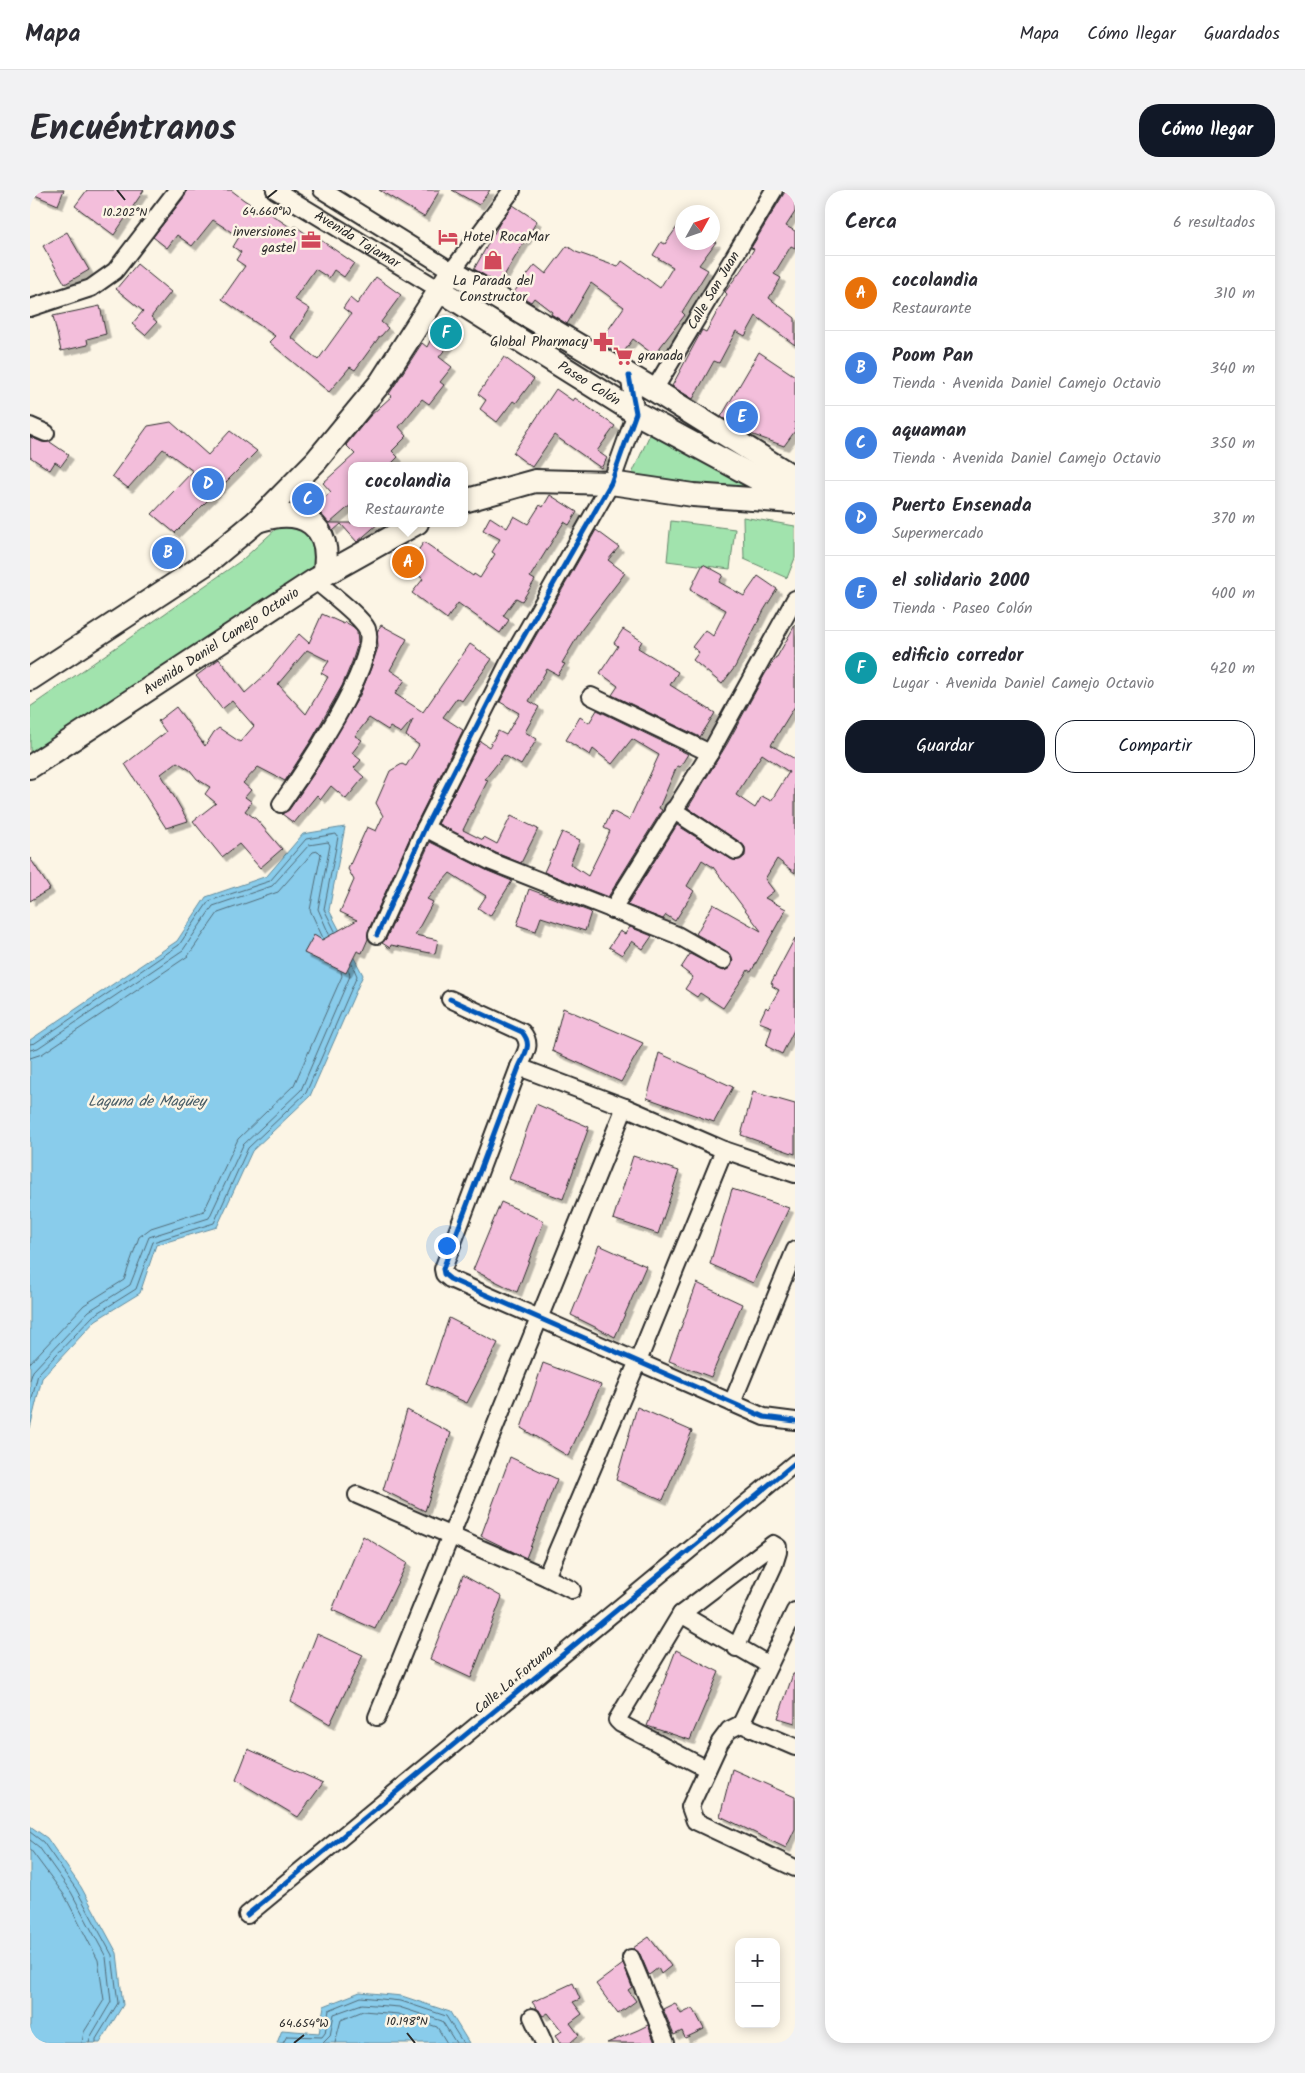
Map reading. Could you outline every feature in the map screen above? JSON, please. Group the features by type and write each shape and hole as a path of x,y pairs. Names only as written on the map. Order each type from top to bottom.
{"main road":[{"path":"30,679 204,565 256,521 316,460 381,382 452,271"},
{"name":"Paseo Colón","path":"452,271 654,390 795,478"},
{"name":"Paseo Colón","path":"440,290 636,413 795,501"},
{"path":"468,500 535,480 611,483 693,495 795,501"},
{"path":"256,521 281,515 294,515 305,519 322,537 327,548 319,577"},
{"name":"Avenida Daniel Camejo Octavio","path":"30,767 319,577 410,527"}],"street":[{"path":"30,308 91,288 115,271 177,190"},
{"name":"Avenida Tajamar","path":"275,190 440,290"},
{"name":"Avenida Tajamar","path":"322,190 452,271"},
{"path":"452,271 512,190"},
{"name":"Calle San Juan","path":"654,390 774,190"},
{"path":"377,935 425,828 508,664 611,483 636,413 629,376"},
{"path":"30,426 46,433"},
{"path":"282,804 318,752 361,670 369,636 363,622 319,577"},
{"path":"612,910 710,752 795,599"},
{"path":"591,696 710,752"},
{"path":"673,810 736,851"},
{"path":"425,828 492,862 677,935 723,961"},
{"path":"450,999 522,1032 528,1038 529,1046 519,1066 443,1269 444,1274 450,1279 539,1316 764,1417 795,1421"},
{"path":"519,1066 625,1107 724,1150 795,1174"},
{"path":"377,1717 625,1107"},
{"path":"546,1577 638,1361 724,1150"},
{"path":"732,1402 795,1250"},
{"name":"Calle La Fortuna","path":"247,1914 795,1463"},
{"path":"357,1495 572,1590"},
{"path":"707,1769 621,1724 617,1720 681,1614 773,1544 778,1547 774,1565 736,1648"},
{"path":"795,1611 741,1724 728,1730 720,1742 690,1807 695,1822 795,1868"},
{"path":"681,1614 769,1666"},
{"path":"741,1724 795,1747"},
{"path":"631,1958 666,2043"},
{"path":"532,2017 544,2043"}],"green space":[{"path":"662,429 748,481 747,488 631,476 650,434"},
{"path":"743,517 795,526 795,558 787,578 744,559"},
{"path":"671,521 735,529 730,569 667,561"},
{"path":"294,522 315,535 318,560 311,571 30,754 30,707 242,560 277,528"}],"water":[{"name":"Laguna de Magüey","path":"345,827 329,910 363,975 310,1096 252,1151 217,1227 156,1245 140,1293 96,1320 42,1378 30,1428 30,1040 177,941 206,897 267,876 303,834"},
{"path":"30,1826 47,1838 81,1887 117,1953 123,2005 100,2043 30,2043"},
{"path":"360,1992 402,1996 450,2012 469,2043 277,2043 282,2030 319,2033 324,2006"}],"building":[{"path":"30,190 64,190 58,205 30,193"},
{"path":"87,190 144,190 114,235 75,206"},
{"path":"187,190 231,190 244,200 268,215 269,213 293,229 295,226 308,235 309,232 354,263 344,277 334,270 329,278 315,269 294,299 310,309 291,337 318,360 351,314 343,308 350,298 357,304 376,277 401,295 381,322 388,328 355,370 350,367 329,392 269,342 275,336 222,299 245,266 236,260 241,252 233,247 239,237 213,220 192,246 177,235 167,248 153,237 185,196"},
{"path":"379,190 440,190 424,217"},
{"path":"452,190 490,190 479,205"},
{"path":"786,190 795,190 795,212 786,226 795,231 795,248 791,246 774,274 781,278 769,298 795,318 795,345 756,316 745,336 736,331 719,363 714,361 693,399 672,386 702,330 706,332 727,294 725,292 754,249 751,248"},
{"path":"513,205 537,221 499,284 474,269 501,221"},
{"path":"675,230 675,250 710,250 699,265 708,270 682,312 685,315 654,355 633,339 621,356 599,343 624,307 591,283 567,324 551,314 552,312 534,298 531,302 514,292 535,265 546,274 567,246 576,252 618,267 622,261 660,288 673,267 653,255 661,242 665,244"},
{"path":"67,232 89,270 65,284 43,246"},
{"path":"137,264 171,292 151,317 157,322 145,335 132,324 143,311 116,289"},
{"path":"100,306 106,334 87,339 88,345 61,351 53,316"},
{"path":"440,321 459,332 439,357 452,367 440,382 444,385 429,404 422,399 399,427 407,436 392,451 398,457 393,462 348,462 348,507 330,523 348,523 348,527 374,527 357,542 341,524 333,531 321,514 312,509 331,492 323,483 355,454 346,445 370,416 392,396 389,394 422,343 427,347"},
{"path":"759,352 795,376 795,431 784,446 748,433 721,417"},
{"path":"504,357 534,379 516,403 513,401 497,422 480,409 486,400 478,394"},
{"path":"556,389 573,401 575,398 615,426 597,451 607,458 601,468 554,435 532,467 513,453"},
{"path":"171,422 208,455 230,431 257,451 175,533 152,514 193,471 163,449 128,488 112,476 148,426"},
{"path":"30,437 42,442 50,442 69,455 61,466 55,462 50,470 30,457"},
{"path":"550,495 577,512 569,525 564,522 530,577 535,580 522,601 516,598 503,616 509,620 500,633 458,603 447,619 412,593 423,579 414,571 422,560 415,555 424,542 473,576 474,574 480,578 495,554 492,552 500,539 483,530 490,517 507,528 514,516 528,524 540,505 543,507"},
{"path":"596,530 619,547 608,560 625,573 582,629 562,663 565,664 558,675 547,669 529,701 539,707 525,732 537,739 521,765 504,755 485,779 488,780 463,830 483,840 484,837 497,844 511,816 538,829 521,863 496,853 438,824 480,741 489,747 498,731 506,735 519,713 500,702"},
{"path":"703,564 723,575 719,582 744,596 758,576 777,589 735,667 722,684 693,660 699,652 692,647 705,630 713,636 726,610 690,590"},
{"path":"322,614 344,624 345,622 357,632 358,643 342,686 312,739 285,781 258,767 243,783 251,790 245,797 252,802 245,811 256,819 282,849 260,868 239,844 222,857 193,821 216,803 205,794 210,787 177,762 161,774 188,821 166,828 125,764 166,732 158,721 176,707 205,746 219,728 240,742 254,726 232,701 222,709 196,676 219,659 245,693 266,674 299,634 309,643","holes":["307,650 329,661 321,673 328,677 306,714 278,684"]},
{"path":"381,625 407,639 390,670 405,680 395,694 423,712 470,644 492,659 462,701 457,698 443,717 463,730 416,824 368,931 368,939 362,953 357,951 346,973 304,953 314,935 322,940 357,920 340,912 354,880 348,869 367,827 376,831 383,816 376,803 390,771 402,764 406,766 419,745 406,736 413,719 401,733 390,727 388,730 369,718 355,736 362,740 352,753 361,760 354,768 364,777 346,799 331,786 321,799 317,795 294,823 282,814 289,810 313,775 360,695 378,647 377,632"},
{"path":"795,625 795,706 771,745 795,759 795,873 777,859 765,879 774,891 765,898 786,909 751,972 748,970 723,1008 700,993 697,997 685,989 693,977 681,968 690,954 723,971 728,969 733,961 728,952 696,934 713,904 761,931 713,867 702,860 687,886 694,891 675,921 666,915 663,919 627,905 677,825 731,859 740,860 745,856 745,847 741,843 688,808 727,744 765,674","holes":["762,754 789,772 771,801 762,796 755,808 736,795"]},
{"path":"623,629 642,641 638,648 678,672 670,685 715,713 700,737 612,695 618,686 600,673 618,646 614,643"},
{"path":"597,710 688,754 680,767 677,766 659,808 662,810 608,897 544,872 562,832 580,840 570,864 588,876 610,831 604,828 612,811 629,820 659,755 632,739 612,764 593,749 590,755 566,740 580,717 589,723"},
{"path":"430,842 512,881 490,916 478,908 486,896 450,873 427,899 433,902 415,935 438,940 435,954 391,945 390,948 382,943 386,939"},
{"path":"30,858 50,889 30,901"},
{"path":"529,889 591,912 585,931 541,917 536,931 517,925"},
{"path":"630,927 652,936 643,949 632,941 622,955 609,947 620,931 625,934"},
{"path":"795,938 795,1028 782,1054 766,1046 772,1027 759,1022 766,1007 768,1009 779,990 772,986 773,984 771,983"},
{"path":"563,1008 643,1043 621,1082 552,1051"},
{"path":"659,1053 733,1087 714,1122 647,1098"},
{"path":"753,1092 795,1104 795,1154 741,1135"},
{"path":"536,1104 589,1127 563,1199 509,1179"},
{"path":"633,1156 679,1171 658,1234 613,1219"},
{"path":"732,1189 789,1208 753,1283 710,1264"},
{"path":"501,1202 544,1221 517,1292 473,1270"},
{"path":"599,1245 646,1266 615,1337 571,1315"},
{"path":"697,1283 742,1304 711,1377 669,1361"},
{"path":"449,1318 498,1343 467,1403 426,1384"},
{"path":"543,1363 601,1385 568,1456 521,1428"},
{"path":"637,1407 692,1431 663,1500 616,1480"},
{"path":"407,1410 451,1433 425,1511 383,1490"},
{"path":"510,1457 557,1479 526,1558 481,1536"},
{"path":"363,1536 407,1563 375,1629 332,1610"},
{"path":"463,1575 502,1597 471,1678 430,1659"},
{"path":"317,1634 363,1655 330,1724 291,1701"},
{"path":"676,1650 719,1672 690,1740 647,1726"},
{"path":"793,1674 795,1674 795,1723 778,1718"},
{"path":"248,1749 323,1783 298,1817 236,1780"},
{"path":"732,1769 795,1797 795,1829 786,1848 720,1816"},
{"path":"649,1937 671,1966 661,1974 658,1968 649,1975 640,1954 633,1948"},
{"path":"623,1964 632,1987 628,1990 636,2001 618,2014 596,1984"},
{"path":"573,1983 580,1999 573,2002 582,2014 570,2023 579,2035 570,2043 560,2043 555,2036 562,2031 548,2013 543,2016 532,2002"},
{"path":"675,2003 681,2014 693,2008 704,2029 685,2038 682,2031 674,2035 663,2009"},
{"path":"648,2025 655,2043 607,2043 638,2030"}],"cycle path":[{"path":"377,935 425,828 508,664 611,483 636,413 629,376"},
{"path":"450,999 522,1032 527,1041 527,1049 443,1269 444,1274 450,1279 764,1417 795,1421"},
{"path":"247,1915 795,1463"}],"place":[{"name":"Hotel RocaMar","path":"448,237"},
{"name":"inversiones gastel","path":"311,240"},
{"name":"La Parada del Constructor","path":"493,260"},
{"name":"edificio corredor","path":"446,333"},
{"name":"Global Pharmacy","path":"603,342"},
{"name":"granada","path":"623,356"},
{"name":"el solidario 2000","path":"742,417"},
{"name":"Puerto Ensenada","path":"208,484"},
{"name":"aquaman","path":"308,499"},
{"name":"Poom Pan","path":"168,553"},
{"name":"cocolandia","path":"408,562"}]}
